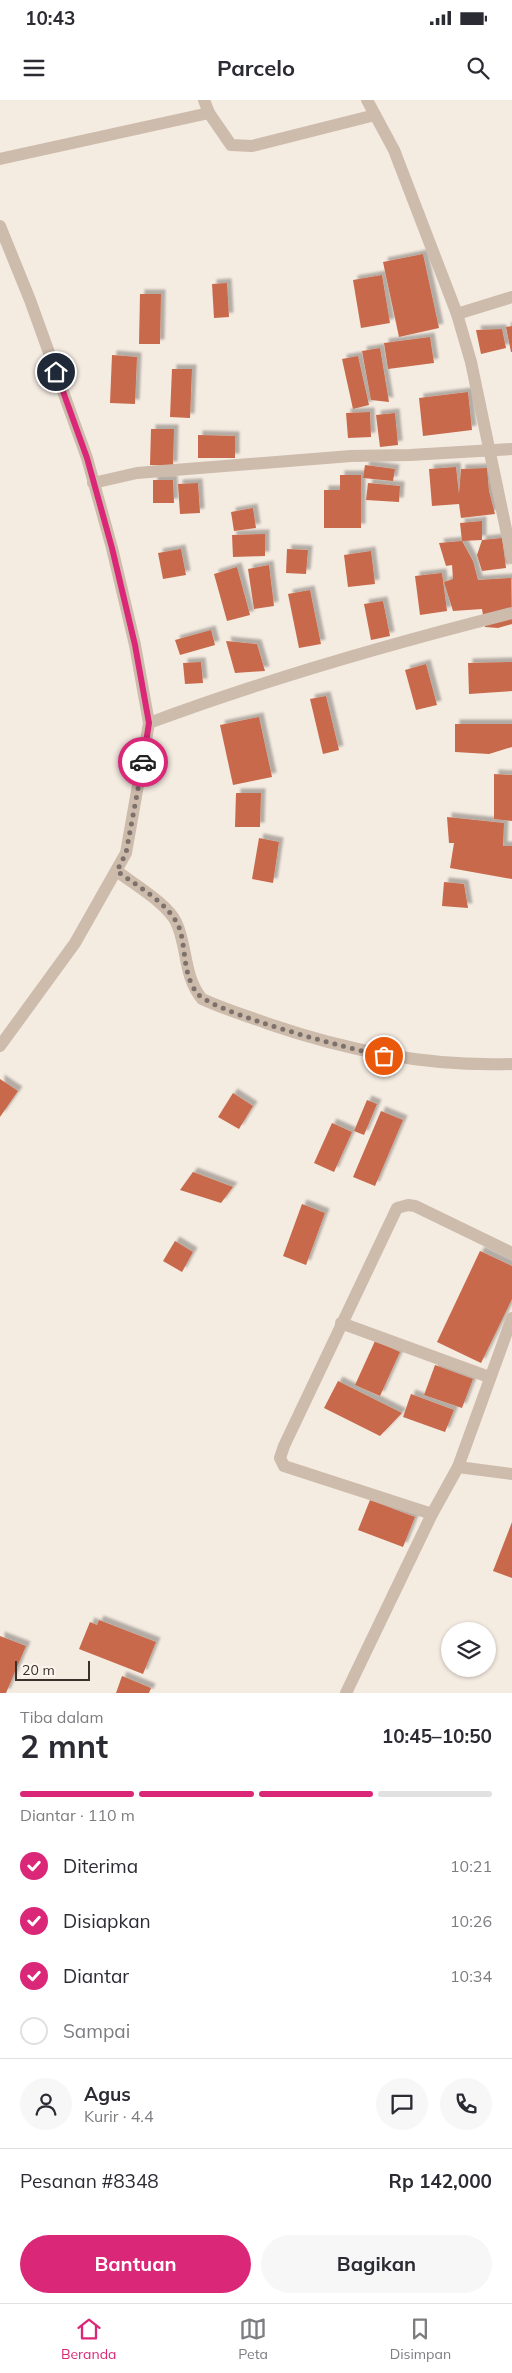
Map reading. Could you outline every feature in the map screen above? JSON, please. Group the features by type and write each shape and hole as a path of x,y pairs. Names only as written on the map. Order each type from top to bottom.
{"street":[{"path":"204,100 209,113 231,145 240,146 252,146 376,115"},
{"path":"367,100 394,150 456,314 471,362 512,558"},
{"path":"0,159 209,113"},
{"path":"0,226 75,423 93,483 112,548 135,645 149,723 126,853 75,943 0,1046"},
{"path":"456,314 512,297"},
{"path":"93,483 136,473 351,456 512,449"},
{"path":"149,723 203,703 401,641 512,613"},
{"path":"117,871 168,910 175,919 180,931 188,973 195,990 202,999 294,1032 369,1053 434,1062 512,1064"},
{"path":"432,1514 284,1466 280,1458 393,1212 401,1206 415,1206 512,1253"},
{"path":"346,1693 432,1514 458,1467 489,1377 512,1318"},
{"path":"341,1323 489,1377"},
{"path":"458,1467 512,1474"}],"building":[{"path":"423,254 439,328 399,337 383,262"},
{"path":"382,275 390,323 361,328 353,280"},
{"path":"227,283 229,317 214,318 212,284"},
{"path":"140,294 161,294 160,344 139,344"},
{"path":"512,326 512,352 511,352 506,327"},
{"path":"502,329 506,348 481,354 476,330"},
{"path":"430,337 434,363 388,369 384,343"},
{"path":"380,348 389,402 371,400 362,351"},
{"path":"112,355 137,357 135,404 110,403"},
{"path":"358,356 369,405 353,409 342,359"},
{"path":"172,369 192,369 190,418 170,417"},
{"path":"468,392 472,430 423,436 419,398"},
{"path":"370,412 371,437 348,438 346,413"},
{"path":"395,413 398,445 380,447 376,415"},
{"path":"151,429 174,429 173,466 150,465"},
{"path":"198,435 235,436 235,458 198,458"},
{"path":"365,465 395,469 393,481 363,478"},
{"path":"456,467 459,494 461,469 487,468 489,491 495,514 461,518 459,504 432,506 429,469"},
{"path":"340,475 361,475 361,528 324,528 324,490 340,490"},
{"path":"153,480 173,480 174,503 153,503"},
{"path":"198,483 200,513 180,514 178,484"},
{"path":"368,483 400,486 399,502 366,500"},
{"path":"253,508 256,528 234,531 231,512"},
{"path":"482,521 482,540 462,541 460,523"},
{"path":"265,534 265,556 233,557 232,535"},
{"path":"502,538 506,568 482,571 477,555 482,540"},
{"path":"462,541 473,561 478,580 511,578 512,624 498,628 485,627 482,609 453,611 444,582 453,579 452,565 446,566 439,543"},
{"path":"181,549 186,575 163,579 158,553"},
{"path":"287,549 308,550 306,574 286,573"},
{"path":"371,551 375,584 348,587 344,555"},
{"path":"269,565 274,606 254,609 248,569"},
{"path":"237,567 250,615 227,621 214,574"},
{"path":"442,573 447,611 420,615 415,576"},
{"path":"310,590 321,644 299,648 288,594"},
{"path":"383,601 390,636 371,640 364,604"},
{"path":"211,630 215,645 180,655 175,640"},
{"path":"226,641 257,644 265,671 235,673"},
{"path":"201,662 203,683 185,684 183,663"},
{"path":"512,662 512,691 469,694 468,663"},
{"path":"426,664 437,705 416,710 405,670"},
{"path":"326,696 339,750 323,754 310,699"},
{"path":"259,717 272,777 233,785 220,725"},
{"path":"455,724 512,724 512,747 489,754 455,752"},
{"path":"494,774 512,775 512,821 494,819"},
{"path":"236,793 261,793 260,827 235,827"},
{"path":"447,817 504,823 503,846 512,846 512,879 450,868 454,843 449,843"},
{"path":"259,838 279,842 273,883 252,879"},
{"path":"444,882 464,884 468,908 442,906"},
{"path":"0,1079 18,1091 0,1117"},
{"path":"233,1093 253,1106 239,1129 218,1117"},
{"path":"367,1100 377,1104 364,1135 354,1131"},
{"path":"381,1111 403,1120 375,1186 353,1177"},
{"path":"332,1123 352,1132 334,1172 314,1163"},
{"path":"193,1172 233,1187 221,1203 180,1190"},
{"path":"302,1204 325,1213 306,1265 283,1256"},
{"path":"175,1241 193,1252 182,1272 163,1261"},
{"path":"480,1251 512,1266 512,1299 481,1363 437,1342"},
{"path":"375,1341 400,1352 380,1396 355,1385"},
{"path":"435,1365 473,1379 462,1408 424,1395"},
{"path":"338,1381 402,1413 380,1436 324,1408"},
{"path":"411,1394 454,1410 445,1432 403,1417"},
{"path":"370,1500 415,1517 403,1547 358,1530"},
{"path":"512,1522 512,1578 493,1571"},
{"path":"99,1620 156,1642 143,1674 79,1649 90,1622 97,1625"},
{"path":"0,1636 26,1646 6,1693 0,1693"},
{"path":"122,1676 151,1688 149,1693 116,1693"}],"way so far":[{"path":"143,762 126,853 117,871 168,910 175,919 180,931 188,973 195,990 202,999 294,1032 384,1056"}],"route":[{"path":"56,372 87,458 112,548 135,645 149,723 143,762"}]}
